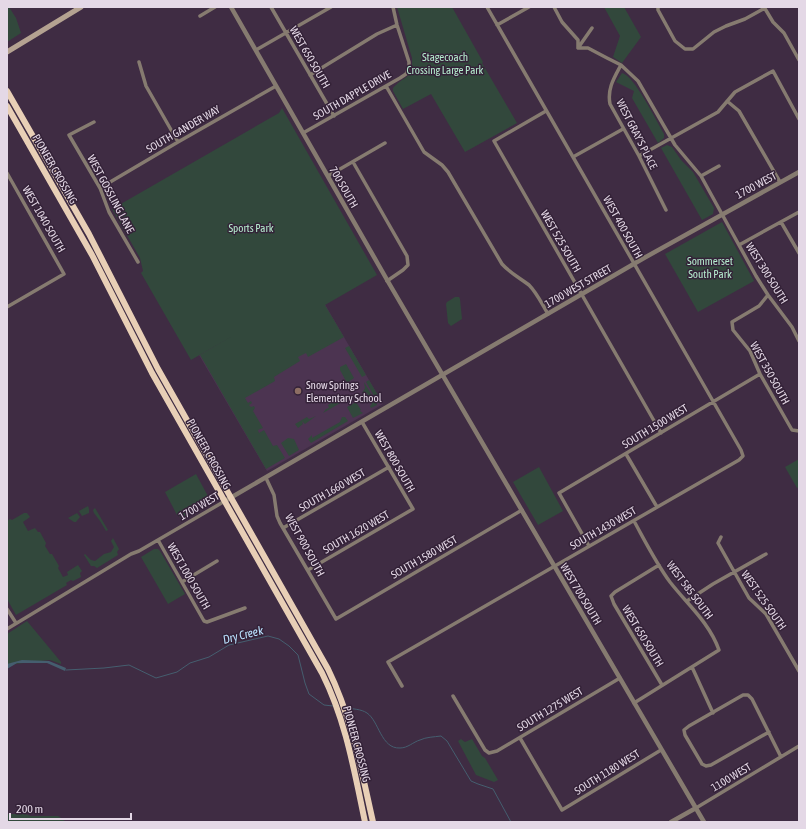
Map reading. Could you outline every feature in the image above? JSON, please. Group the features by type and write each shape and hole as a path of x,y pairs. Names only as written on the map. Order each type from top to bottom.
{"highway":[{"name":"PIONEER CROSSING","path":"7,91 89,234 151,356 328,669 345,708 373,822"},
{"name":"PIONEER CROSSING","path":"7,106 92,255 145,360 322,673 337,707 346,736 366,822"}],"main road":[{"path":"7,52 81,7"}],"street":[{"path":"200,16 215,7"},
{"name":"700 SOUTH","path":"232,7 442,375"},
{"name":"WEST 650 SOUTH","path":"271,7 334,116"},
{"path":"256,50 331,7"},
{"path":"310,74 377,34 397,26 394,7"},
{"name":"WEST 400 SOUTH","path":"487,7 741,450 742,456"},
{"path":"497,25 529,7"},
{"path":"554,7 566,27 578,40 578,48"},
{"path":"658,7 658,10 675,41 686,49 693,49 714,32 745,19 764,8 773,22 784,33 799,60"},
{"name":"SOUTH DAPPLE DRIVE","path":"303,133 403,76 409,66 408,58 397,26"},
{"path":"578,48 592,28"},
{"name":"WEST 300 SOUTH","path":"578,48 588,48 621,65 638,81 680,152 701,176 768,295 792,327 799,341"},
{"path":"139,62 146,86 178,142"},
{"name":"WEST GRAY'S PLACE","path":"621,65 611,84 609,96 613,111 639,156 666,210"},
{"path":"639,156 718,112 735,92 773,71 799,119"},
{"name":"SOUTH GANDER WAY","path":"100,188 276,86"},
{"path":"386,86 424,152 442,165 448,172 502,264 535,292 548,314"},
{"path":"728,101 739,111 780,182"},
{"name":"WEST 525 SOUTH","path":"546,111 494,141 661,434"},
{"name":"WEST GOSSLING LANE","path":"94,122 69,135 100,188 109,212 138,262"},
{"path":"573,157 623,129"},
{"path":"328,176 385,143"},
{"path":"353,162 407,256 408,265 387,281"},
{"path":"701,176 719,166"},
{"name":"1700 WEST","path":"722,213 799,172"},
{"name":"WEST 1040 SOUTH","path":"7,173 64,274 7,307"},
{"path":"739,245 799,212"},
{"name":"1700 WEST STREET","path":"442,375 722,213"},
{"path":"781,222 799,253"},
{"name":"WEST 350 SOUTH","path":"768,295 759,306 732,322 733,330 750,351 760,374 792,430 797,431"},
{"name":"SOUTH 1500 WEST","path":"589,546 559,493 760,374"},
{"name":"1700 WEST","path":"7,629 99,573 266,478 442,375"},
{"name":"WEST 700 SOUTH","path":"442,375 704,822"},
{"name":"WEST 800 SOUTH","path":"362,422 413,509"},
{"path":"626,454 657,507"},
{"name":"SOUTH 1430 WEST","path":"402,686 388,662 739,460 742,456"},
{"name":"SOUTH 1660 WEST","path":"283,528 389,467"},
{"name":"WEST 900 SOUTH","path":"266,478 274,495 278,516 283,528 336,619"},
{"name":"SOUTH 1620 WEST","path":"308,570 413,509"},
{"name":"SOUTH 1580 WEST","path":"336,619 522,510"},
{"name":"WEST 585 SOUTH","path":"634,521 659,565 671,583 700,616 719,650 692,667"},
{"name":"WEST 525 SOUTH","path":"721,537 718,543 733,572 749,598 766,614 799,672"},
{"name":"WEST 1000 SOUTH","path":"158,540 204,621 207,622 245,608"},
{"path":"687,601 702,590 766,554"},
{"path":"182,582 217,561"},
{"name":"WEST 650 SOUTH","path":"659,565 611,596 614,604 662,685"},
{"path":"7,609 16,623"},
{"path":"634,703 692,667 713,713"},
{"name":"SOUTH 1275 WEST","path":"452,696 485,750 489,753 497,752 620,678"},
{"path":"769,732 711,765 706,766 702,764 684,730 743,695 748,695 752,699 782,757"},
{"name":"SOUTH 1180 WEST","path":"520,738 562,810 661,750"},
{"name":"1100 WEST","path":"671,822 799,746"}],"shaded area":[{"name":"Snow Springs Elementary School","path":"316,289 383,404 267,471 199,355"}],"green space":[{"path":"7,7 9,7 16,18 21,33 7,42"},
{"name":"Stagecoach Crossing Large Park","path":"397,7 452,7 483,62 482,63 517,123 465,152 431,94 403,109 393,91 393,88 409,74 412,65 412,58"},
{"path":"604,7 624,7 641,37 622,63 613,57 620,36"},
{"path":"622,73 633,82 639,90 664,134 664,138 658,143 632,98 634,91 616,82"},
{"name":"Sports Park","path":"282,108 377,275 325,305 344,337 308,357 306,353 298,357 300,361 274,377 275,381 245,398 248,403 251,401 252,403 249,405 251,407 254,406 255,408 253,411 263,428 258,430 259,433 264,430 273,446 277,445 285,458 266,469 200,355 236,334 191,360 141,273 143,271 140,258 112,209 279,113"},
{"path":"667,145 672,147 681,160 693,172 714,208 713,214 702,220 661,148"},
{"name":"Sommerset South Park","path":"722,222 754,281 698,312 665,254"},
{"path":"455,297 459,297 460,299 462,319 451,326 448,323 446,304"},
{"path":"349,346 366,375 362,377 345,348"},
{"path":"346,364 354,378 347,383 340,370 340,367"},
{"path":"369,380 382,402 378,403 366,382"},
{"path":"364,382 377,404 371,408 370,406 372,404 367,394 368,393 362,393 365,388"},
{"path":"340,398 342,402 323,413 329,408 328,405"},
{"path":"356,402 361,410 360,411 363,413 353,418 347,407"},
{"path":"316,416 305,424 302,421 303,424 298,428 295,424 307,417 309,419"},
{"path":"342,417 345,417 348,421 311,443 308,439 312,435 312,438 340,422"},
{"path":"288,438 294,439 299,450 289,456 281,443"},
{"path":"799,459 799,487 797,488 785,467"},
{"path":"539,467 563,511 538,525 513,482"},
{"path":"196,474 209,498 209,502 182,518 177,515 165,492"},
{"path":"88,506 89,513 82,516 79,511"},
{"path":"95,508 108,530 106,531 94,513 93,510"},
{"path":"24,513 27,513 30,517 23,522 28,531 35,528 38,532 40,532 46,543 45,546 59,566 58,568 63,577 68,575 67,572 78,565 82,571 80,573 81,577 73,581 71,580 66,583 67,585 16,615 7,599 7,521 10,519 12,520"},
{"path":"77,513 80,517 76,522 68,518"},
{"path":"113,538 119,549 117,552 118,555 97,568 91,566 84,555 85,554 91,560 95,561 104,554 111,552 114,547 111,541"},
{"path":"154,549 158,549 160,551 185,594 168,604 141,557"},
{"path":"27,621 61,662 61,664 50,660 7,665 7,634"},
{"path":"461,739 465,742 472,739 498,780 494,782 476,775 458,741"},
{"path":"7,814 58,816 65,820 61,822 7,822"}],"water":[{"path":"22,660 49,661 66,668 65,671 47,663 17,663 7,669 7,664"}],"waterway":[{"name":"Dry Creek","path":"66,670 129,665 156,678 177,672 190,663 209,657 229,645 268,636 279,639 298,655 309,694 324,705 333,706"},
{"name":"Dry Creek","path":"346,708 360,710 367,713 375,722 384,739 394,747 403,748 422,739 441,736 447,741 471,781 493,789 511,822"}],"place":[{"name":"Snow Springs Elementary School","path":"298,391"}]}
